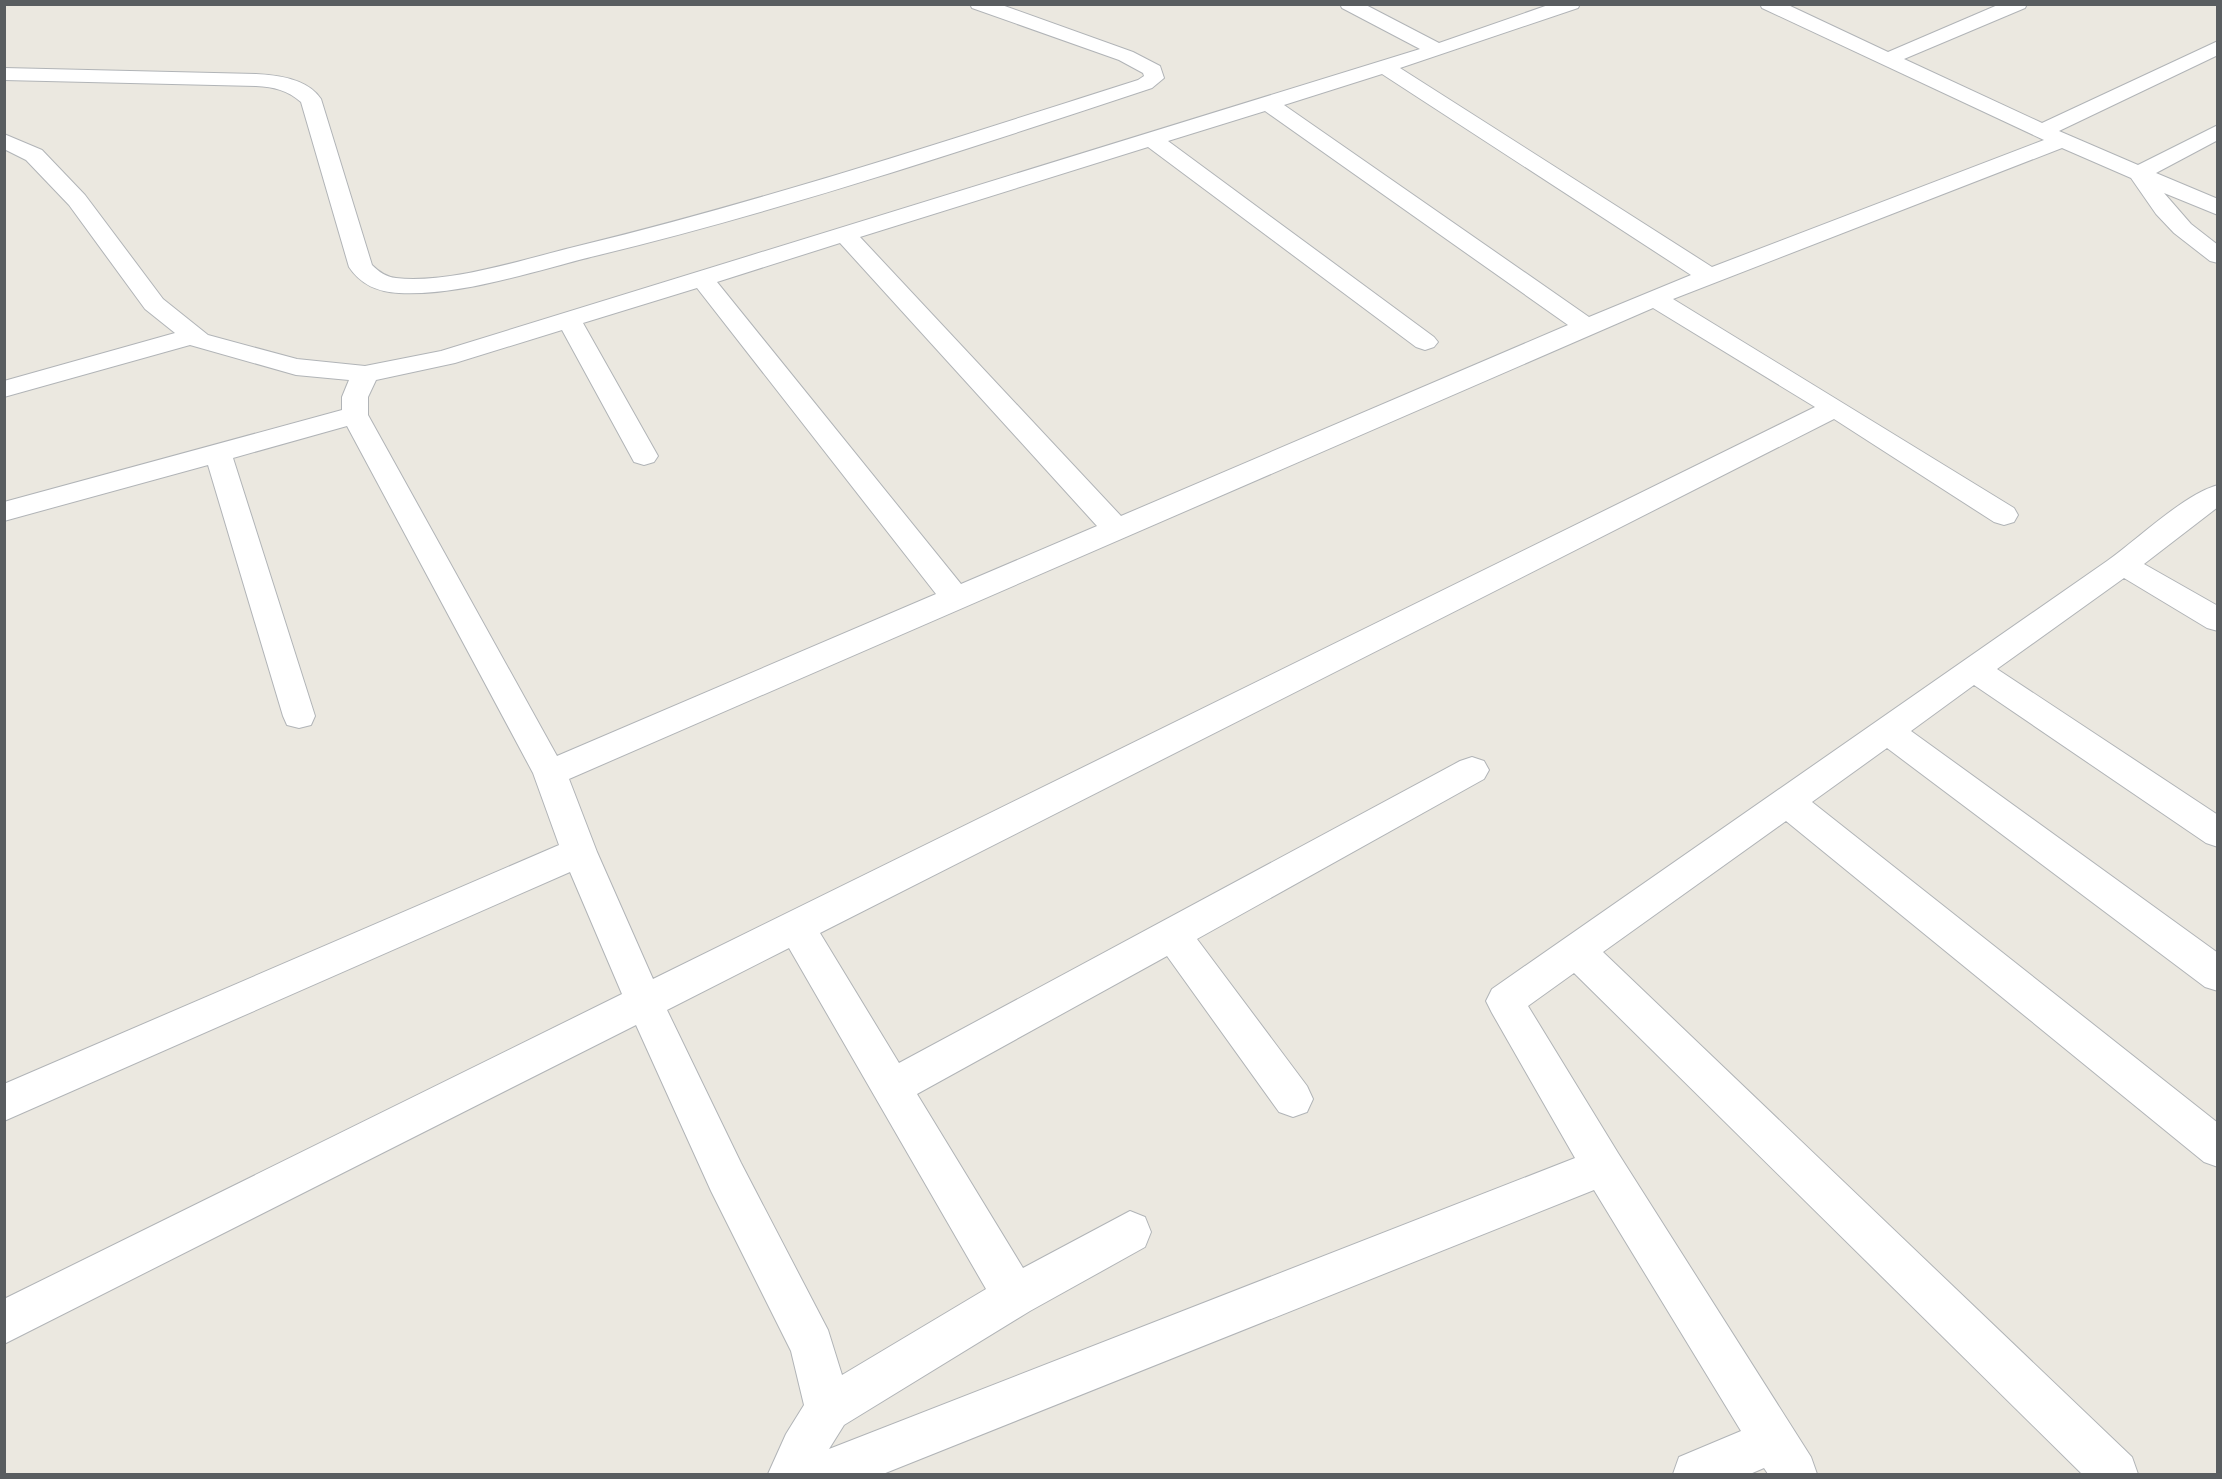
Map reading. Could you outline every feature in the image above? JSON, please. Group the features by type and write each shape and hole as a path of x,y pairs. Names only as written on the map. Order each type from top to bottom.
{"street":[{"path":"4,74 276,81 302,90 311,99 361,267 369,276 383,283 442,283 513,269 666,230 931,154 1144,84 1154,78 1152,70 1126,56 979,4"},
{"path":"1349,4 1432,52"},
{"path":"4,140 34,155 77,200 154,304 199,340 296,367 365,374 446,358 1432,52 1571,4"},
{"path":"1769,4 2051,135 2217,208"},
{"path":"1887,59 2018,4"},
{"path":"550,772 1654,298 1711,277 2051,135 2217,47"},
{"path":"1384,67 1711,277"},
{"path":"1269,103 1587,327"},
{"path":"2139,173 2217,131"},
{"path":"1151,139 1425,342"},
{"path":"2139,173 2164,211 2198,243 2217,256"},
{"path":"845,234 1116,530"},
{"path":"702,279 956,598"},
{"path":"1654,298 1835,408 2004,515"},
{"path":"569,320 644,456"},
{"path":"4,389 194,336"},
{"path":"365,374 355,397 355,415 550,772 579,852 644,1001 726,1177 812,1346 828,1409"},
{"path":"4,1322 1835,408"},
{"path":"4,512 355,415"},
{"path":"218,453 299,716"},
{"path":"1696,1474 1784,1458 1603,1167 1505,1001 2103,578 2212,505"},
{"path":"2124,565 2217,620"},
{"path":"1975,670 2217,833"},
{"path":"1887,731 2217,975"},
{"path":"893,1087 1472,770"},
{"path":"1787,802 2217,1148"},
{"path":"4,1103 579,852"},
{"path":"796,926 1015,1296"},
{"path":"1172,934 1293,1100"},
{"path":"1576,950 2115,1474"},
{"path":"825,1474 1603,1167"},
{"path":"791,1474 802,1450 828,1409 1015,1296 1130,1232"}]}
